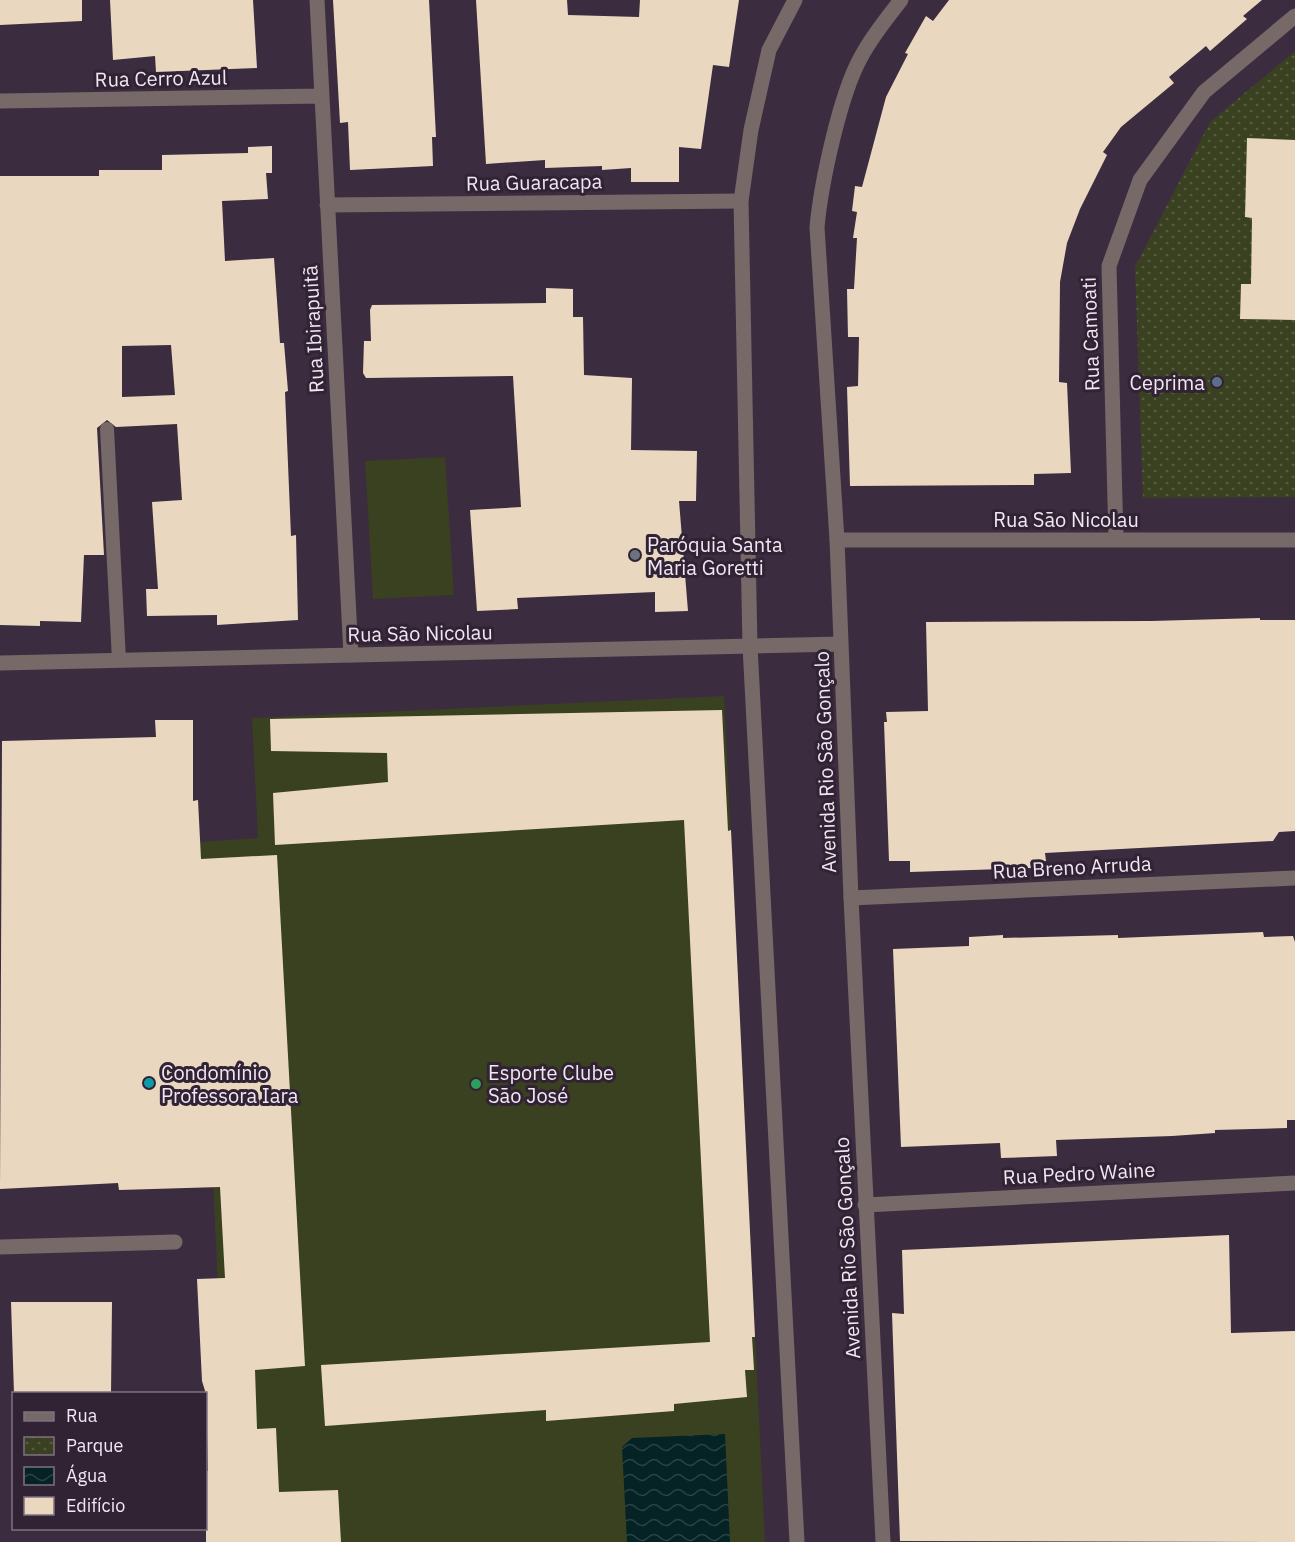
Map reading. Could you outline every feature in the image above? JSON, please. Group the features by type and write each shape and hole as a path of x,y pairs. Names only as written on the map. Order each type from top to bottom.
{"street":[{"name":"Rua Ibirapuitã","path":"317,0 351,656"},
{"path":"795,0 769,50 752,130 741,201 750,646 797,1542"},
{"name":"Avenida Rio São Gonçalo","path":"883,1542 865,1205 837,540 818,227 819,204 848,85 866,49 901,0"},
{"name":"Rua Camoati","path":"1116,540 1109,266 1140,180 1204,92 1295,16"},
{"name":"Rua Cerro Azul","path":"0,101 322,96"},
{"name":"Rua Guaracapa","path":"327,205 741,201"},
{"name":"Rua São Nicolau","path":"837,540 1295,540"},
{"name":"Rua São Nicolau","path":"0,663 841,644"},
{"name":"Rua Breno Arruda","path":"851,898 1295,878"},
{"name":"Rua Pedro Waine","path":"865,1205 1295,1183"},
{"path":"0,1247 174,1242"}],"lane":[{"path":"107,429 119,660"}],"green space":[{"name":"Ceprima","path":"1295,51 1295,497 1143,498 1135,267 1210,122"},
{"path":"445,457 454,595 373,599 365,461"},
{"name":"Esporte Clube São José","path":"724,696 765,1542 230,1542 197,842 258,838 252,718"}],"water":[{"path":"725,1434 730,1542 627,1542 622,1447 632,1438"}],"building":[{"path":"0,0 82,0 82,21 0,25"},
{"path":"110,0 253,0 257,68 156,72 155,56 113,60"},
{"path":"333,0 429,0 436,137 432,137 433,166 350,170 348,122 340,123"},
{"path":"476,0 567,0 568,15 639,17 640,0 739,0 729,67 713,65 701,149 679,147 679,182 631,182 631,168 602,170 602,166 545,168 545,160 486,164"},
{"path":"949,0 1262,0 1243,16 1247,19 1210,51 1206,46 1169,77 1174,83 1121,127 1103,152 1107,155 1080,209 1067,243 1060,282 1059,382 1067,383 1071,473 1034,474 1034,485 850,486 847,387 858,386 859,337 848,337 847,289 854,289 857,238 853,238 857,212 852,211 855,186 862,187 886,97 908,54 905,53 926,16 933,21"},
{"path":"1247,138 1295,140 1295,320 1240,319 1241,284 1251,284 1252,218 1245,217"},
{"path":"272,146 272,173 266,173 268,199 222,201 225,261 274,258 280,343 284,343 288,391 285,392 291,536 296,535 298,620 217,625 217,615 147,616 146,589 158,589 152,502 182,500 177,424 116,427 107,420 97,428 104,555 84,555 81,622 40,621 40,626 0,625 0,176 99,176 99,170 162,170 162,155 248,153 248,147","holes":["171,345 175,395 122,397 122,346"]},
{"path":"546,288 573,289 573,317 583,317 584,375 632,378 631,450 697,451 696,501 679,501 688,611 655,612 655,592 517,598 518,609 477,611 470,510 521,507 513,376 366,378 363,373 364,341 371,341 370,310 372,305 546,303"},
{"path":"1260,618 1260,620 1295,620 1295,831 1279,832 1273,841 1045,853 1046,861 1030,862 1031,868 910,872 910,861 889,861 884,722 887,722 886,712 928,711 926,622"},
{"path":"722,710 728,831 731,830 755,1337 752,1337 754,1370 745,1370 747,1397 674,1404 674,1411 546,1421 546,1410 325,1426 321,1365 710,1342 684,820 275,845 273,793 388,782 387,753 271,751 270,719"},
{"path":"155,720 193,720 193,801 198,800 201,859 277,855 305,1366 255,1370 257,1429 276,1428 279,1492 338,1490 341,1542 206,1542 207,1392 202,1381 197,1279 225,1278 220,1187 119,1190 118,1183 0,1189 2,741 156,737"},
{"path":"1263,932 1264,937 1293,936 1295,942 1295,1120 1287,1120 1287,1128 1215,1130 1215,1133 1172,1136 1056,1140 1057,1156 1001,1158 1000,1143 901,1147 893,949 969,946 969,937 1003,935 1003,938 1118,935 1118,938"},
{"path":"1229,1235 1231,1333 1295,1331 1295,1542 900,1541 892,1313 904,1314 902,1250"},
{"path":"11,1302 112,1302 111,1392 14,1392"}],"place":[{"name":"Ceprima","path":"1217,382"},
{"name":"Paróquia Santa Maria Goretti","path":"635,555"},
{"name":"Condomínio Professora Iara","path":"149,1083"},
{"name":"Esporte Clube São José","path":"476,1084"}]}
